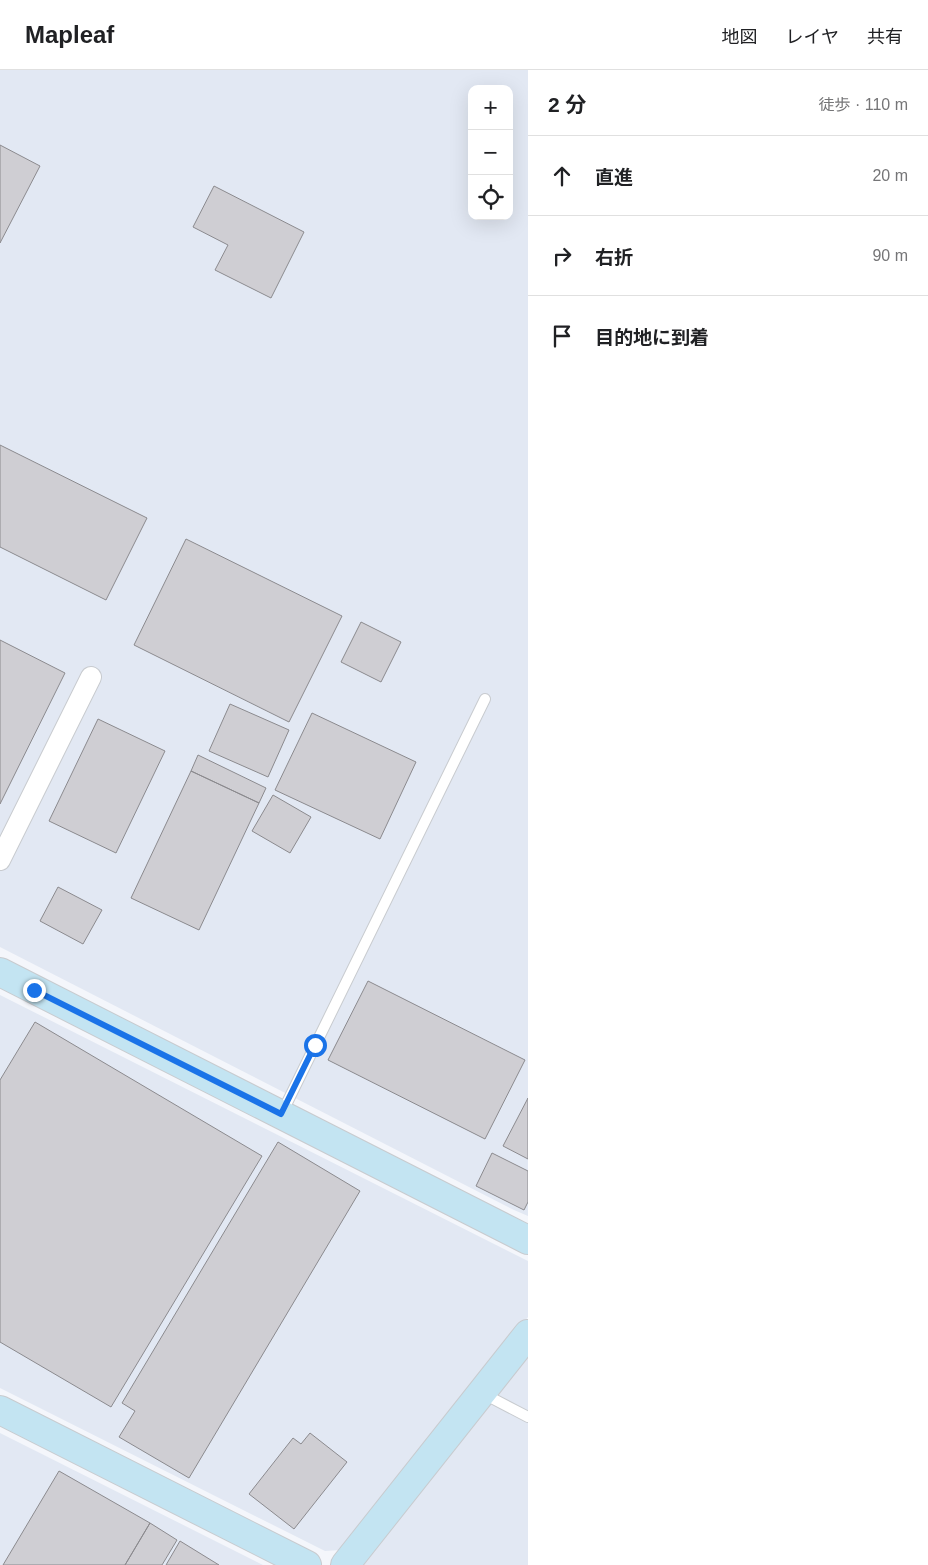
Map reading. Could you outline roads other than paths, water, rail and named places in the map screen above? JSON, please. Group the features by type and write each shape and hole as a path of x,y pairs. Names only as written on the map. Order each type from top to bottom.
{"street":[{"path":"0,860 91,677"},
{"path":"0,972 528,1240"},
{"path":"344,1565 528,1334"},
{"path":"0,1410 307,1565"}],"lane":[{"path":"281,1114 485,699"},
{"path":"482,1393 528,1417"}]}
